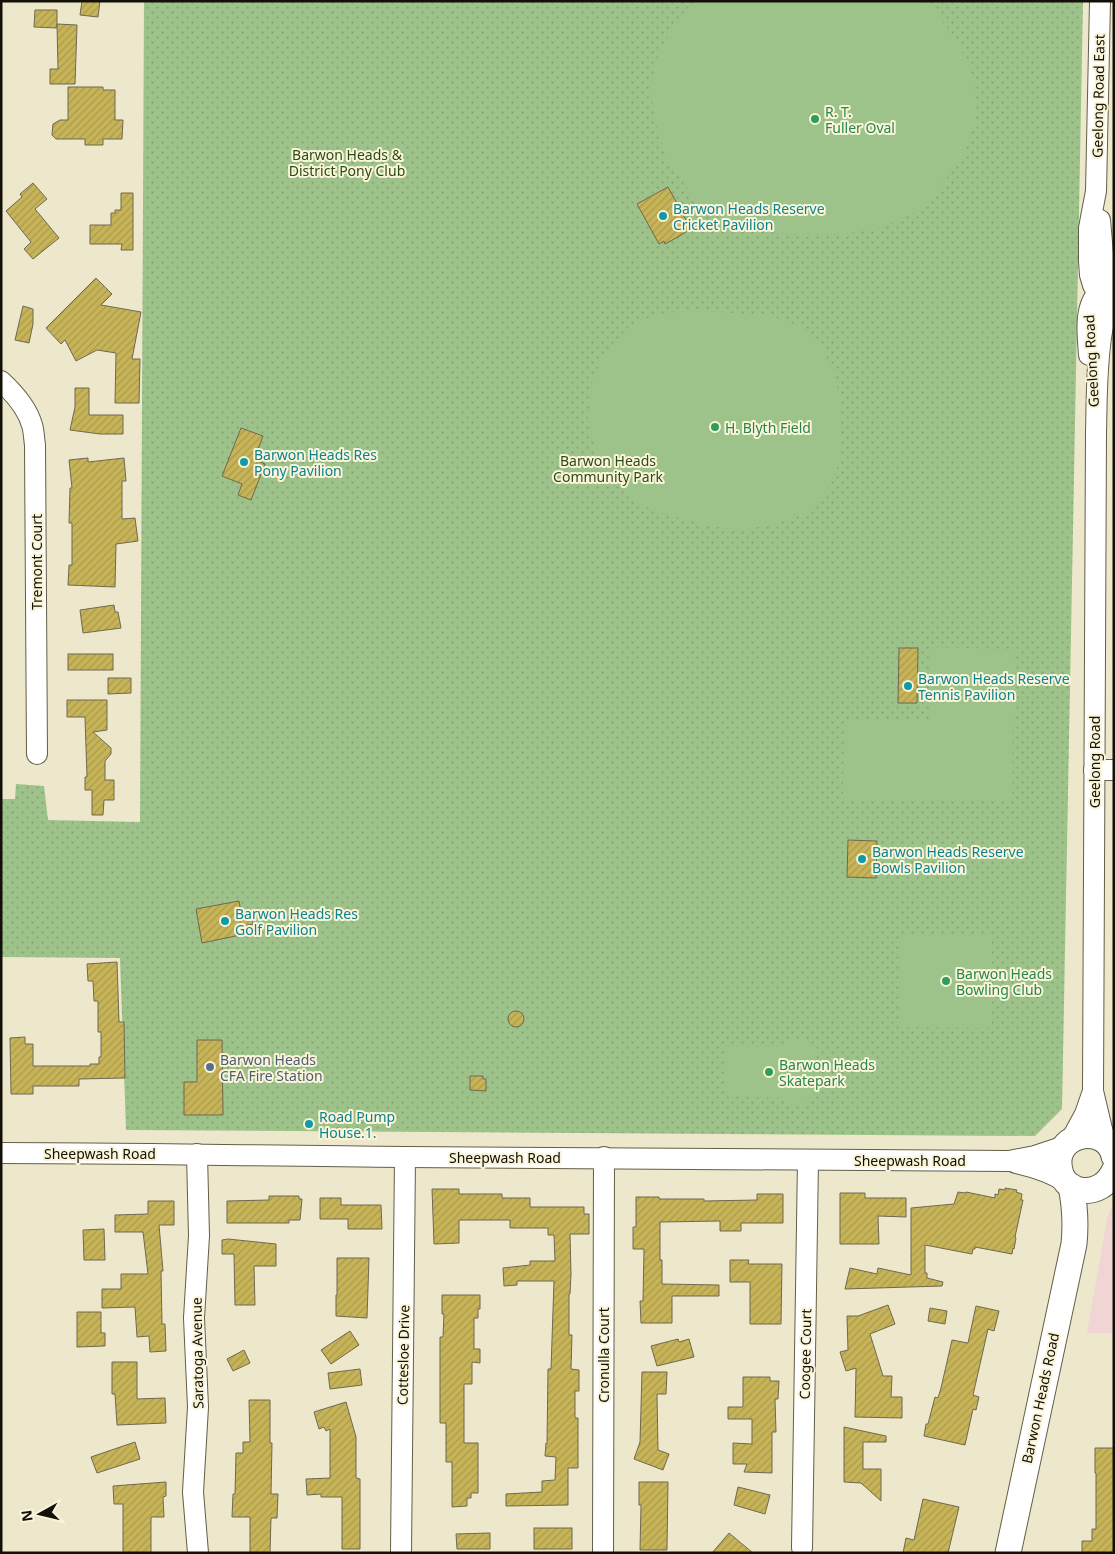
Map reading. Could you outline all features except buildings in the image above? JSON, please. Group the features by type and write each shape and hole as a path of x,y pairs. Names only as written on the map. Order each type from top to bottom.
{"main road":[{"path":"1089,1135 1099,1138 1111,1164 1095,1190 1086,1191 1068,1184 1061,1174 1060,1154 1068,1143 1080,1136 1089,1135"},
{"name":"Barwon Heads Road","path":"1074,1244 1111,1164"},
{"name":"Barwon Heads Road","path":"1008,1553 1074,1244 1075,1205 1068,1184"}],"street":[{"name":"Geelong Road East","path":"1100,1 1106,68 1096,191 1109,293"},
{"name":"Geelong Road","path":"1109,293 1099,346 1096,432 1104,770 1093,1092 1111,1164"},
{"name":"Tremont Court","path":"1,381 25,408 32,424 35,445 37,754"},
{"name":"Geelong Road","path":"1068,1143 1085,1114 1093,1092"},
{"name":"Sheepwash Road","path":"1,1153 1009,1161 1035,1156 1068,1143"},
{"name":"Saratoga Avenue","path":"198,1154 200,1236 194,1318 198,1407 193,1492 198,1553"},
{"name":"Cottesloe Drive","path":"401,1553 405,1157"},
{"name":"Cronulla Court","path":"603,1553 604,1157"},
{"name":"Coogee Court","path":"802,1548 808,1160"},
{"name":"Sheepwash Road","path":"1009,1161 1036,1167 1053,1174 1068,1184"}],"shaded area":[{"path":"1114,1200 1114,1333 1087,1333 1107,1219"}],"green space":[{"name":"Barwon Heads Community Park","path":"144,1 1083,1 1062,1109 1035,1136 126,1130 120,958 1,957 1,799 15,799 16,784 44,786 48,820 140,822"},
{"name":"R. T. Fuller Oval","path":"696,1 921,1 931,8 958,41 973,78 975,119 963,155 923,208 882,228 844,234 801,237 760,230 720,218 694,197 668,162 655,120 650,85 661,48 685,10"},
{"name":"H. Blyth Field","path":"695,310 770,316 802,327 822,348 834,372 841,404 840,458 834,478 822,498 804,513 773,525 738,530 710,526 657,512 635,501 617,483 604,464 592,439 588,416 592,383 604,354 629,327 657,314"},
{"path":"930,647 1014,649 1012,801 843,799 844,719 929,721"},
{"name":"Barwon Heads Bowling Club","path":"900,934 992,935 992,1028 899,1027"},
{"name":"Barwon Heads Skatepark","path":"791,1041 805,1041 814,1049 813,1095 806,1103 788,1105 780,1098 724,1096 725,1047 785,1047"}],"place":[{"name":"R. T. Fuller Oval","path":"815,119"},
{"name":"Barwon Heads Reserve Cricket Pavilion","path":"663,216"},
{"name":"H. Blyth Field","path":"715,427"},
{"name":"Barwon Heads Res Pony Pavilion","path":"244,462"},
{"name":"Barwon Heads Reserve Tennis Pavilion","path":"908,686"},
{"name":"Barwon Heads Reserve Bowls Pavilion","path":"862,859"},
{"name":"Barwon Heads Res Golf Pavilion","path":"225,921"},
{"name":"Barwon Heads Bowling Club","path":"946,981"},
{"name":"Barwon Heads CFA Fire Station","path":"210,1067"},
{"name":"Barwon Heads Skatepark","path":"769,1072"},
{"name":"Road Pump House.1.","path":"309,1124"}],"park label":[{"name":"Barwon Heads & District Pony Club","path":"347,162"}]}
